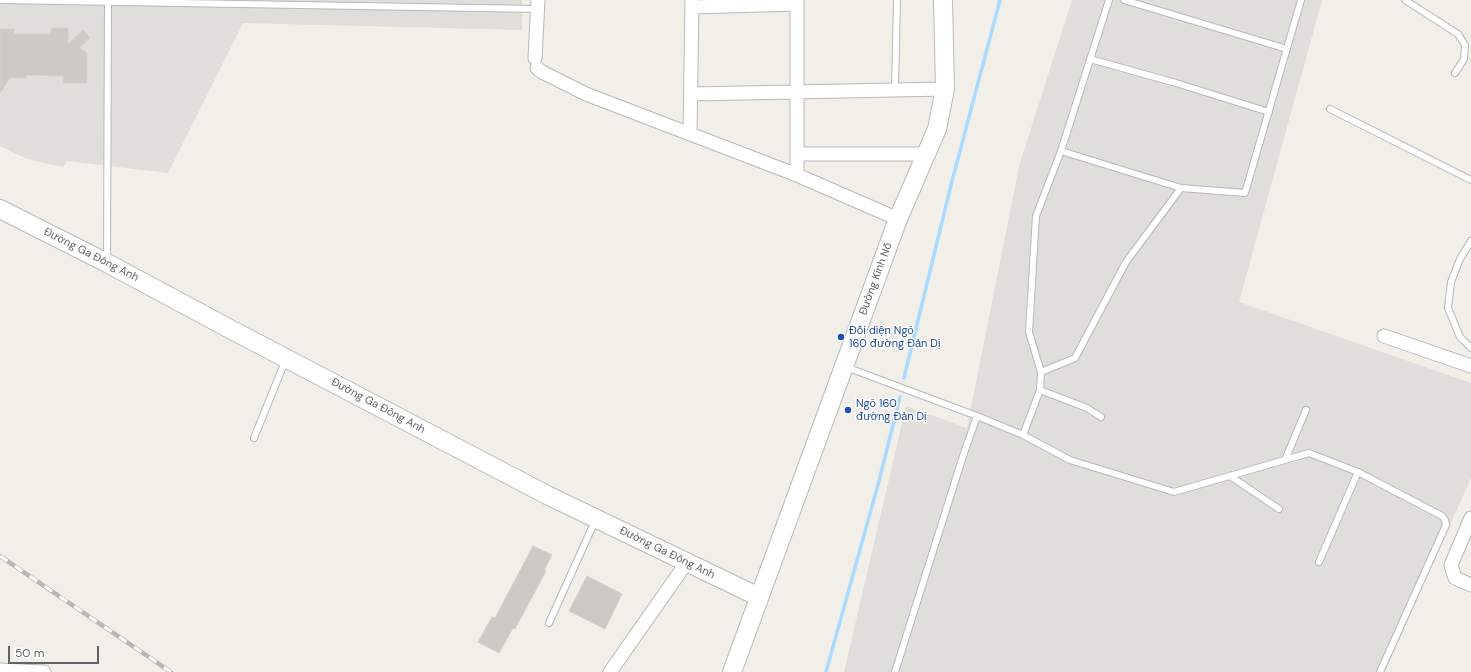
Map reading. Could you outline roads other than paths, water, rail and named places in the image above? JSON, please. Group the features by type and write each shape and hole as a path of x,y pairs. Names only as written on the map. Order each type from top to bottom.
{"street":[{"name":"Đường Kính Nỗ","path":"732,672 898,219 937,129 945,90 943,0"},
{"path":"690,134 692,4 797,2 796,174"},
{"path":"538,4 536,63 542,72 586,94 796,174 898,219"},
{"path":"691,94 945,90"},
{"path":"797,154 927,154"},
{"name":"Đường Ga Đông Anh","path":"0,209 107,263 547,495 759,597"},
{"path":"1384,336 1471,366"},
{"path":"1471,518 1451,565 1455,578 1471,585"},
{"path":"610,672 687,562"},
{"path":"0,670 44,672"}],"lane":[{"path":"0,0 538,4"},
{"path":"895,90 897,0"},
{"path":"1023,435 1040,390 1041,372 1029,332 1036,216 1061,151 1109,0"},
{"path":"1124,0 1287,49"},
{"path":"1061,151 1181,188 1245,194 1301,0"},
{"path":"1406,0 1458,34 1465,45 1464,59 1455,73"},
{"path":"107,263 108,1"},
{"path":"1090,59 1176,83 1269,112"},
{"path":"1330,109 1471,180"},
{"path":"1041,372 1075,358 1126,262 1181,188"},
{"path":"1471,241 1460,259 1451,282 1448,308 1460,337 1471,348"},
{"path":"254,438 286,358"},
{"path":"844,366 1023,435 1070,460 1174,492 1309,453 1358,472 1442,516 1446,525 1380,672"},
{"path":"1040,390 1087,408 1101,417"},
{"path":"1285,460 1306,410"},
{"path":"895,672 977,416"},
{"path":"1319,562 1358,472"},
{"path":"1230,476 1280,509"},
{"path":"549,623 596,519"}],"waterway":[{"path":"904,378 951,185 1000,0"},
{"path":"826,672 879,481 900,397"}],"railway":[{"path":"0,556 171,672"}],"place":[{"name":"Đối diện Ngõ 160 đường Đản Dị","path":"841,337"},
{"name":"Ngõ 160 đường Đản Dị","path":"848,410"}]}
